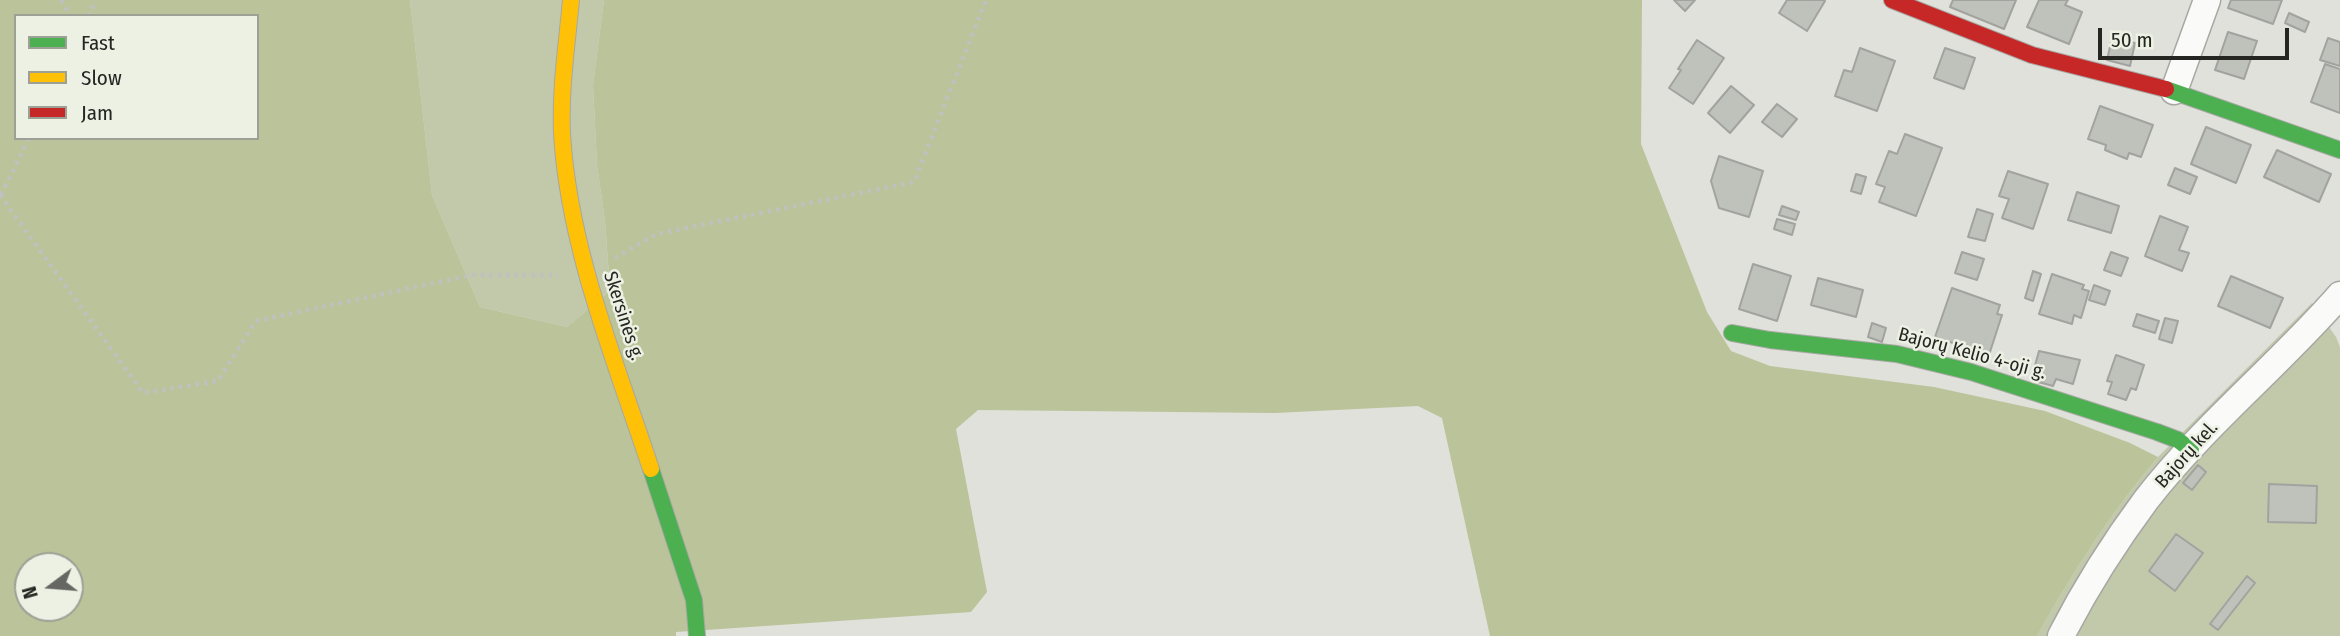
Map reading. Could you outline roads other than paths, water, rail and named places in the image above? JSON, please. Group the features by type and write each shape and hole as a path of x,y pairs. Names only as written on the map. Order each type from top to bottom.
{"street":[{"name":"Skersinės g.","path":"571,0 562,126 579,240 587,275 694,600 697,636"},
{"path":"1892,0 2032,55 2174,91 2340,150"},
{"path":"2174,91 2207,0"},
{"name":"Bajorų kel.","path":"2061,636 2119,539 2147,499 2229,408 2306,333 2340,295"},
{"name":"Bajorų Kelio 4-oji g.","path":"1732,333 1770,340 1896,354 1971,372 2157,432 2178,440 2191,450"}]}
